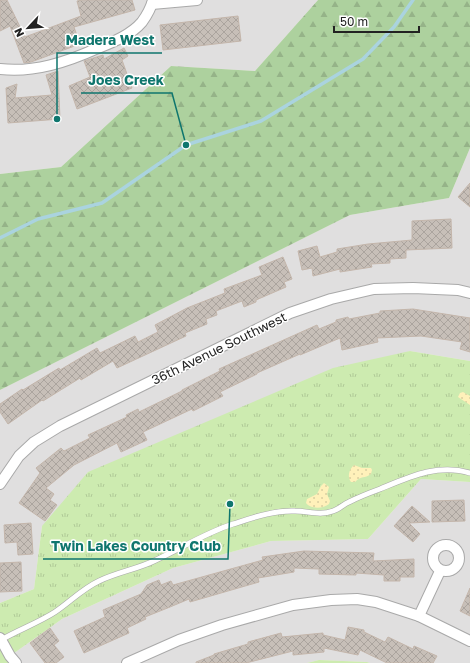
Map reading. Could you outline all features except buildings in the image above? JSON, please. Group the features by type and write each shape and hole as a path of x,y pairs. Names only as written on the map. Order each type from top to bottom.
{"street":[{"path":"0,69 35,68 58,64 76,58 112,42 133,30 142,21 153,2 197,0"},
{"name":"36th Avenue Southwest","path":"0,484 19,456 34,442 60,426 290,313 331,299 374,289 413,288 458,290 470,293"},
{"path":"419,616 440,570"},
{"path":"127,663 186,638 222,625 293,605 331,600 357,599 376,602 419,616 470,641"},
{"path":"0,639 16,663"}],"lane":[{"path":"0,639 54,613 85,588 145,566 210,532 223,527 255,517 284,512 296,511 313,514 333,511 348,502 389,484 428,471 454,470 470,473"}],"shaded area":[{"path":"0,0 318,0 255,71 171,66 61,167 0,174"},
{"path":"470,148 470,361 410,351 42,526 34,589 0,603 0,390 350,215 449,198"},
{"path":"421,479 470,482 470,663 370,663 319,660 307,663 16,663 10,656 62,619 173,568 271,541 368,539"}],"green space":[{"path":"318,0 470,0 470,148 449,198 350,215 0,390 0,174 61,167 171,66 255,71"},
{"path":"410,351 470,361 470,482 421,479 368,539 271,541 173,568 62,619 10,656 16,663 0,663 0,603 34,589 42,526 88,472 333,368"},
{"path":"319,660 367,662 370,663 307,663"}],"sand":[{"path":"463,392 470,396 470,405 458,397 460,393"},
{"path":"354,465 362,468 371,468 371,474 359,478 355,482 351,482 349,473"},
{"path":"324,483 329,487 327,494 330,501 329,504 317,508 308,505 306,503 307,499 317,494"}],"waterway":[{"path":"0,238 38,219 102,203 186,145 261,121 363,59 394,27 413,0"}],"place":[{"name":"Madera West","path":"57,119"},
{"name":"Joes Creek","path":"186,145"},
{"name":"Twin Lakes Country Club","path":"230,504"}]}
